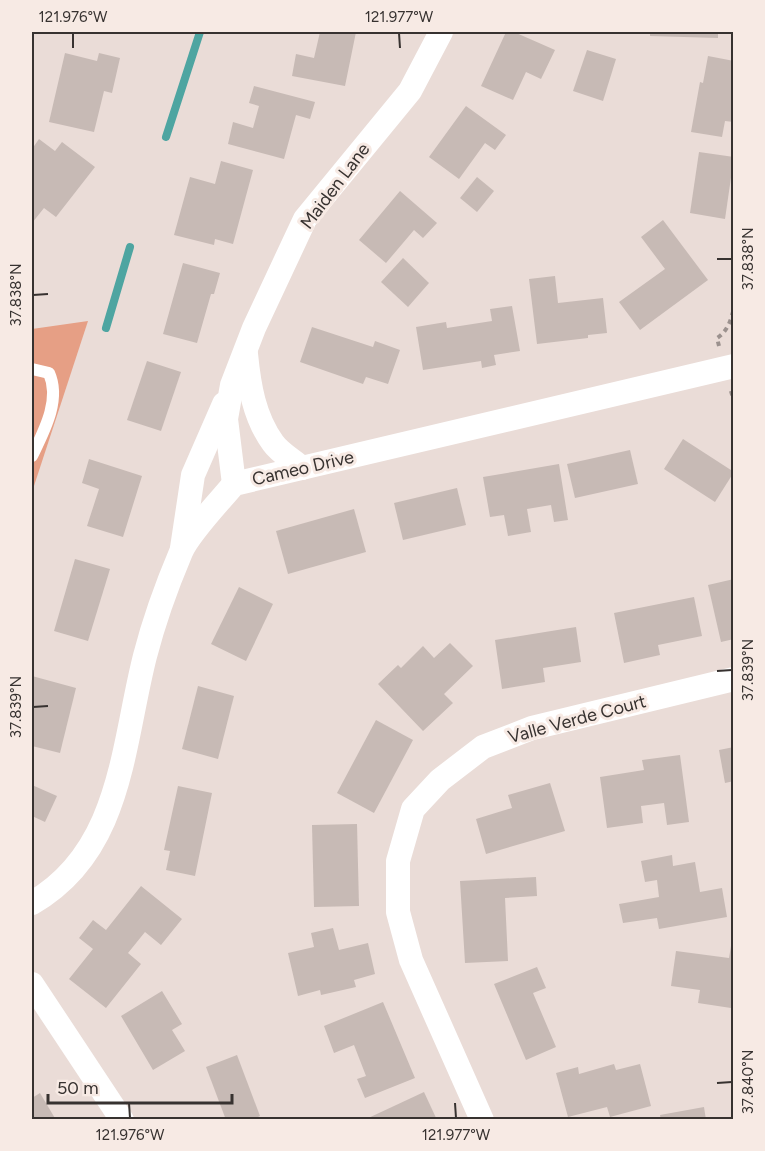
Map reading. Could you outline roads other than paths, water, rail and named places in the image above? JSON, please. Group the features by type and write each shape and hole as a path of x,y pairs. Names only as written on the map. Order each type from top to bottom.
{"street":[{"name":"Maiden Lane","path":"182,549 192,475 245,350 306,219 410,90 441,32"},
{"path":"245,350 250,390 262,422 274,444 302,468"},
{"name":"Cameo Drive","path":"32,903 45,896 85,857 109,812 146,654 182,549 234,484 734,366"},
{"name":"Maiden Lane","path":"232,385 226,419 234,484"},
{"name":"Valle Verde Court","path":"482,1119 411,960 398,912 398,861 414,809 440,780 483,747 532,728 734,679"},
{"path":"32,984 122,1119"}],"lane":[{"path":"32,369 49,373 54,395 46,425 32,456"}],"waterway":[{"path":"166,137 200,32"},
{"path":"106,328 130,247"}]}
